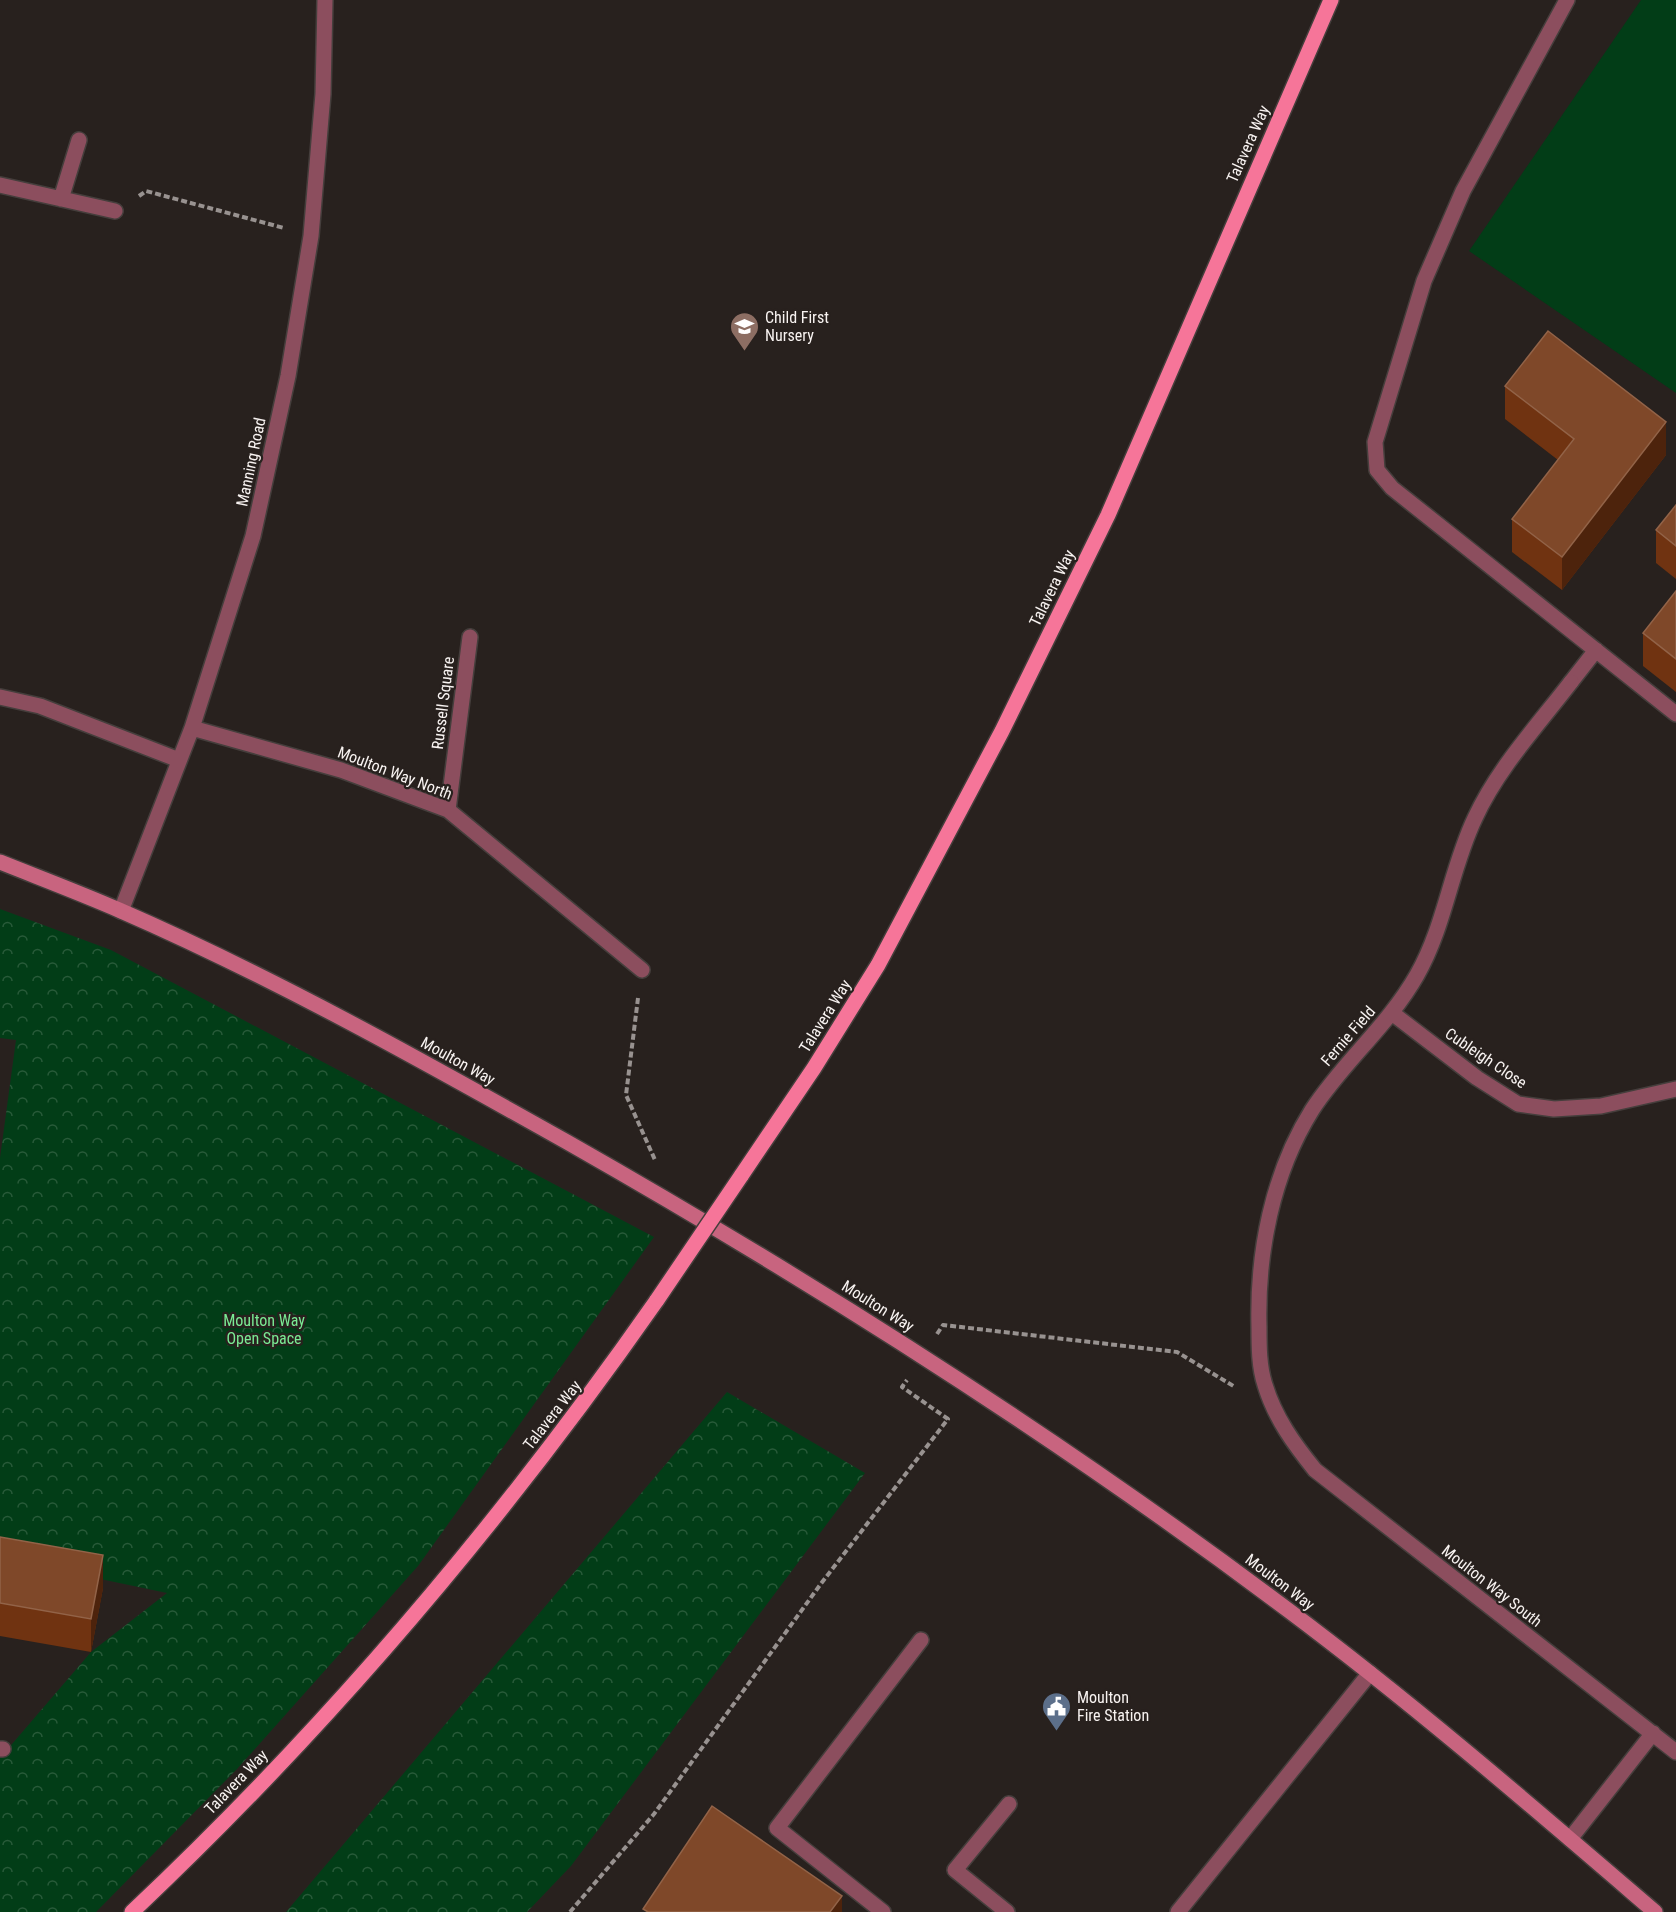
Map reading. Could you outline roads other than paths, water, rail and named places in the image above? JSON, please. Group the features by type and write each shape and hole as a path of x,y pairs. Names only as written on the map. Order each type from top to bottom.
{"main road":[{"name":"Talavera Way","path":"132,1912 184,1864 294,1748 438,1586 588,1397 657,1300 814,1068 878,965 1002,731 1108,514 1331,0"}],"street":[{"name":"Manning Road","path":"121,911 192,728 253,536 288,376 311,236 323,94 326,0"},
{"path":"1567,0 1463,191 1428,271 1375,442 1377,470 1392,488 1676,714"},
{"path":"61,199 79,140"},
{"path":"0,185 115,211"},
{"name":"Russell Square","path":"448,810 470,637"},
{"name":"Fernie Field","path":"1292,1442 1275,1412 1264,1384 1259,1349 1258,1307 1264,1242 1276,1191 1292,1147 1311,1112 1334,1078 1392,1013 1418,974 1435,935 1461,850 1475,817 1498,778 1596,650"},
{"path":"0,697 40,706 179,760"},
{"name":"Moulton Way North","path":"192,728 341,770 448,810 642,970"},
{"name":"Moulton Way","path":"0,862 121,911 303,999 448,1075 668,1200 923,1356 1021,1419 1160,1516 1370,1673 1655,1912"},
{"name":"Cubleigh Close","path":"1392,1013 1478,1078 1518,1104 1554,1109 1600,1106 1676,1089"},
{"name":"Moulton Way South","path":"1292,1442 1315,1470 1358,1505 1676,1752"},
{"path":"884,1912 777,1828 921,1640"},
{"path":"1178,1912 1370,1673"},
{"path":"1570,1839 1653,1733"},
{"path":"1007,1912 955,1870 1009,1804"}],"place":[{"name":"Child First Nursery","path":"744,352"},
{"name":"Moulton Fire Station","path":"1056,1732"}],"park label":[{"name":"Moulton Way Open Space","path":"264,1329"}]}
